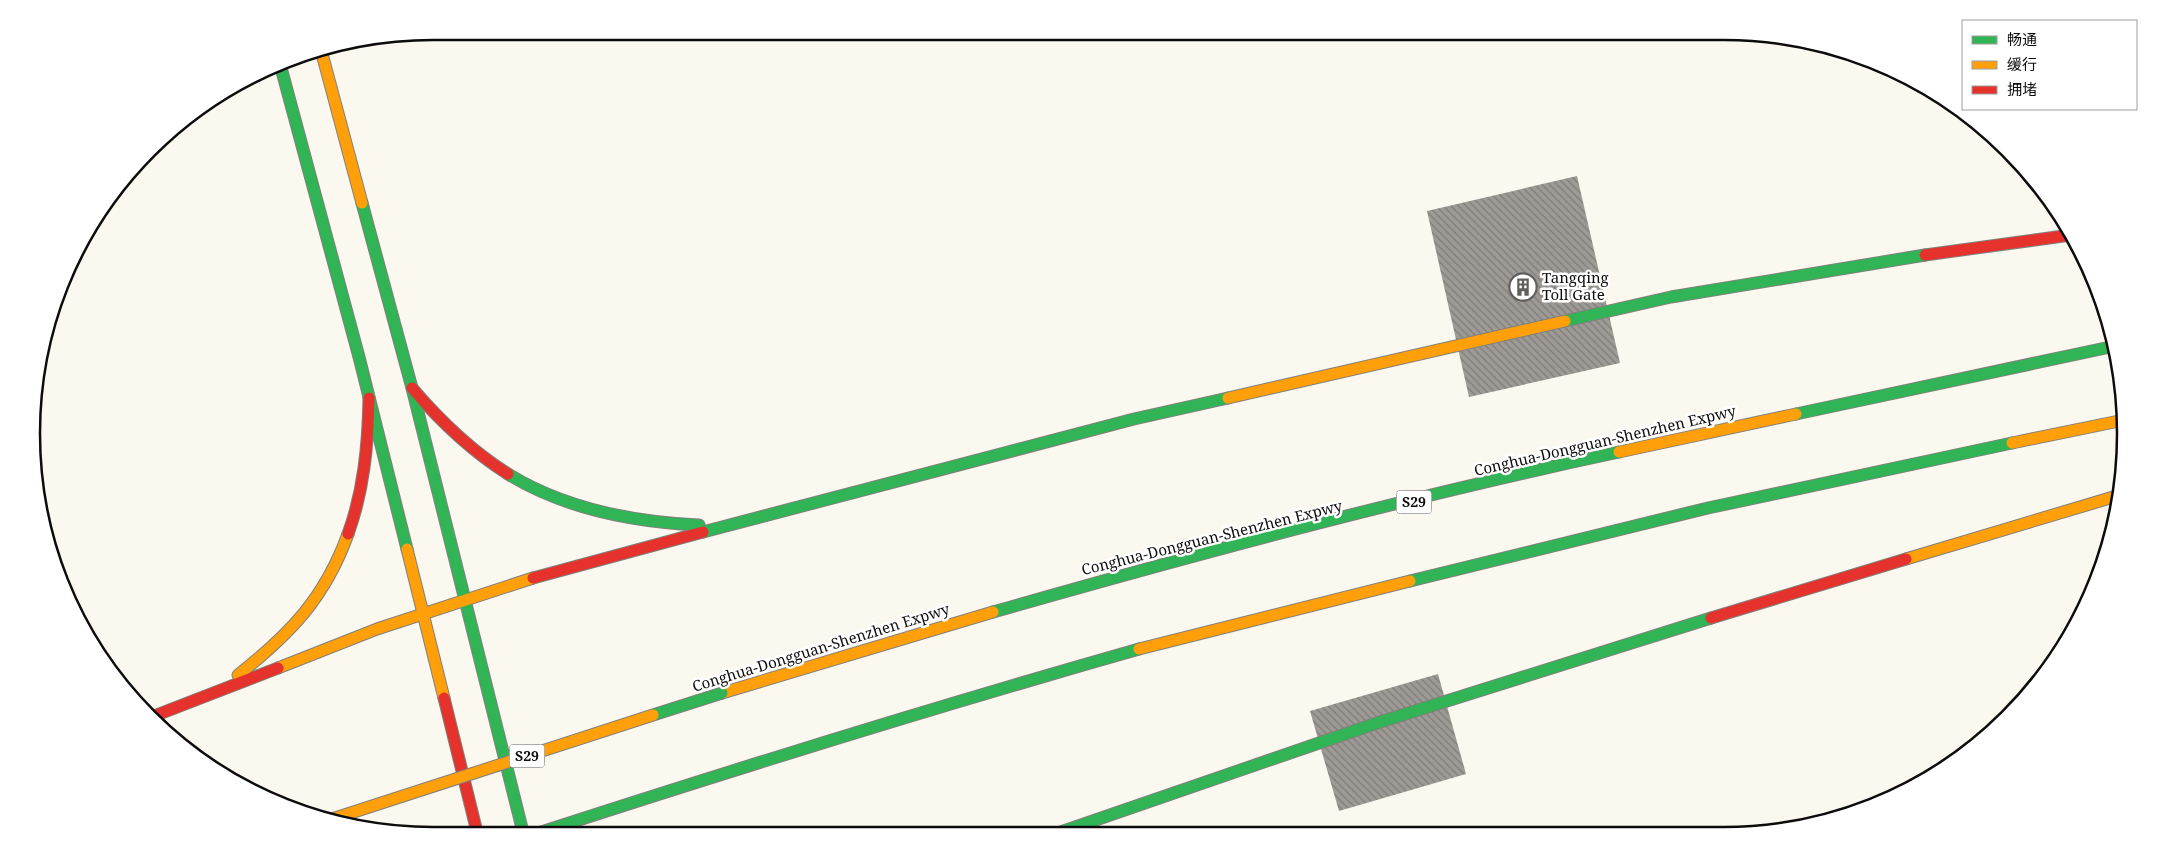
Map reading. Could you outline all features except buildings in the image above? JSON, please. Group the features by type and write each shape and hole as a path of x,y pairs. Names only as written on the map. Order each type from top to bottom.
{"main road":[{"path":"323,56 412,388 522,827"},
{"path":"282,71 369,398 476,827"},
{"path":"158,715 377,629 518,582 738,522 1134,419 1652,301 1871,263 2063,235"},
{"name":"Conghua-Dongguan-Shenzhen Expwy","path":"342,816 722,693 957,622 1172,562 1548,467 2107,348"},
{"path":"412,388 437,418 482,458 518,480 557,498 606,514 646,522 684,524 738,522"},
{"path":"206,696 249,668 276,643 315,600 336,566 349,536 365,474 370,437 369,398"},
{"path":"557,827 744,766 972,696 1156,644 1708,508 1930,459 2117,422"},
{"path":"1075,827 1398,716 1809,588 2111,498"}],"traffic: fast":[{"path":"282,71 359,357 407,549"},
{"path":"362,203 412,388 522,827"},
{"path":"1565,321 1671,297 1925,255"},
{"path":"1796,414 2107,348"},
{"path":"703,532 1134,419 1228,398"},
{"path":"1410,581 1708,508 2012,443"},
{"path":"993,612 1148,568 1383,507 1619,452"},
{"path":"508,474 553,496 600,512 649,521 699,525"},
{"path":"1075,827 1380,722 1711,618"},
{"path":"557,827 986,693 1139,649"},
{"path":"653,715 722,693"}],"traffic: slow":[{"path":"323,56 362,203"},
{"path":"1228,398 1565,321"},
{"path":"1619,452 1796,414"},
{"path":"2012,443 2117,422"},
{"path":"1906,559 2111,498"},
{"path":"238,675 274,645 304,613 328,577 339,557 348,534"},
{"path":"407,549 444,698"},
{"path":"278,668 377,629 533,578"},
{"path":"1139,649 1410,581"},
{"path":"722,693 993,612"},
{"path":"342,816 653,715"}],"traffic: jam":[{"path":"1925,255 2063,236"},
{"path":"412,388 457,435 508,474"},
{"path":"348,534 358,501 364,467 368,433 369,398"},
{"path":"533,578 703,532"},
{"path":"1711,618 1906,559"},
{"path":"158,715 278,668"},
{"path":"444,698 476,827"}],"place":[{"name":"Tangqing Toll Gate","path":"1523,287"}]}
